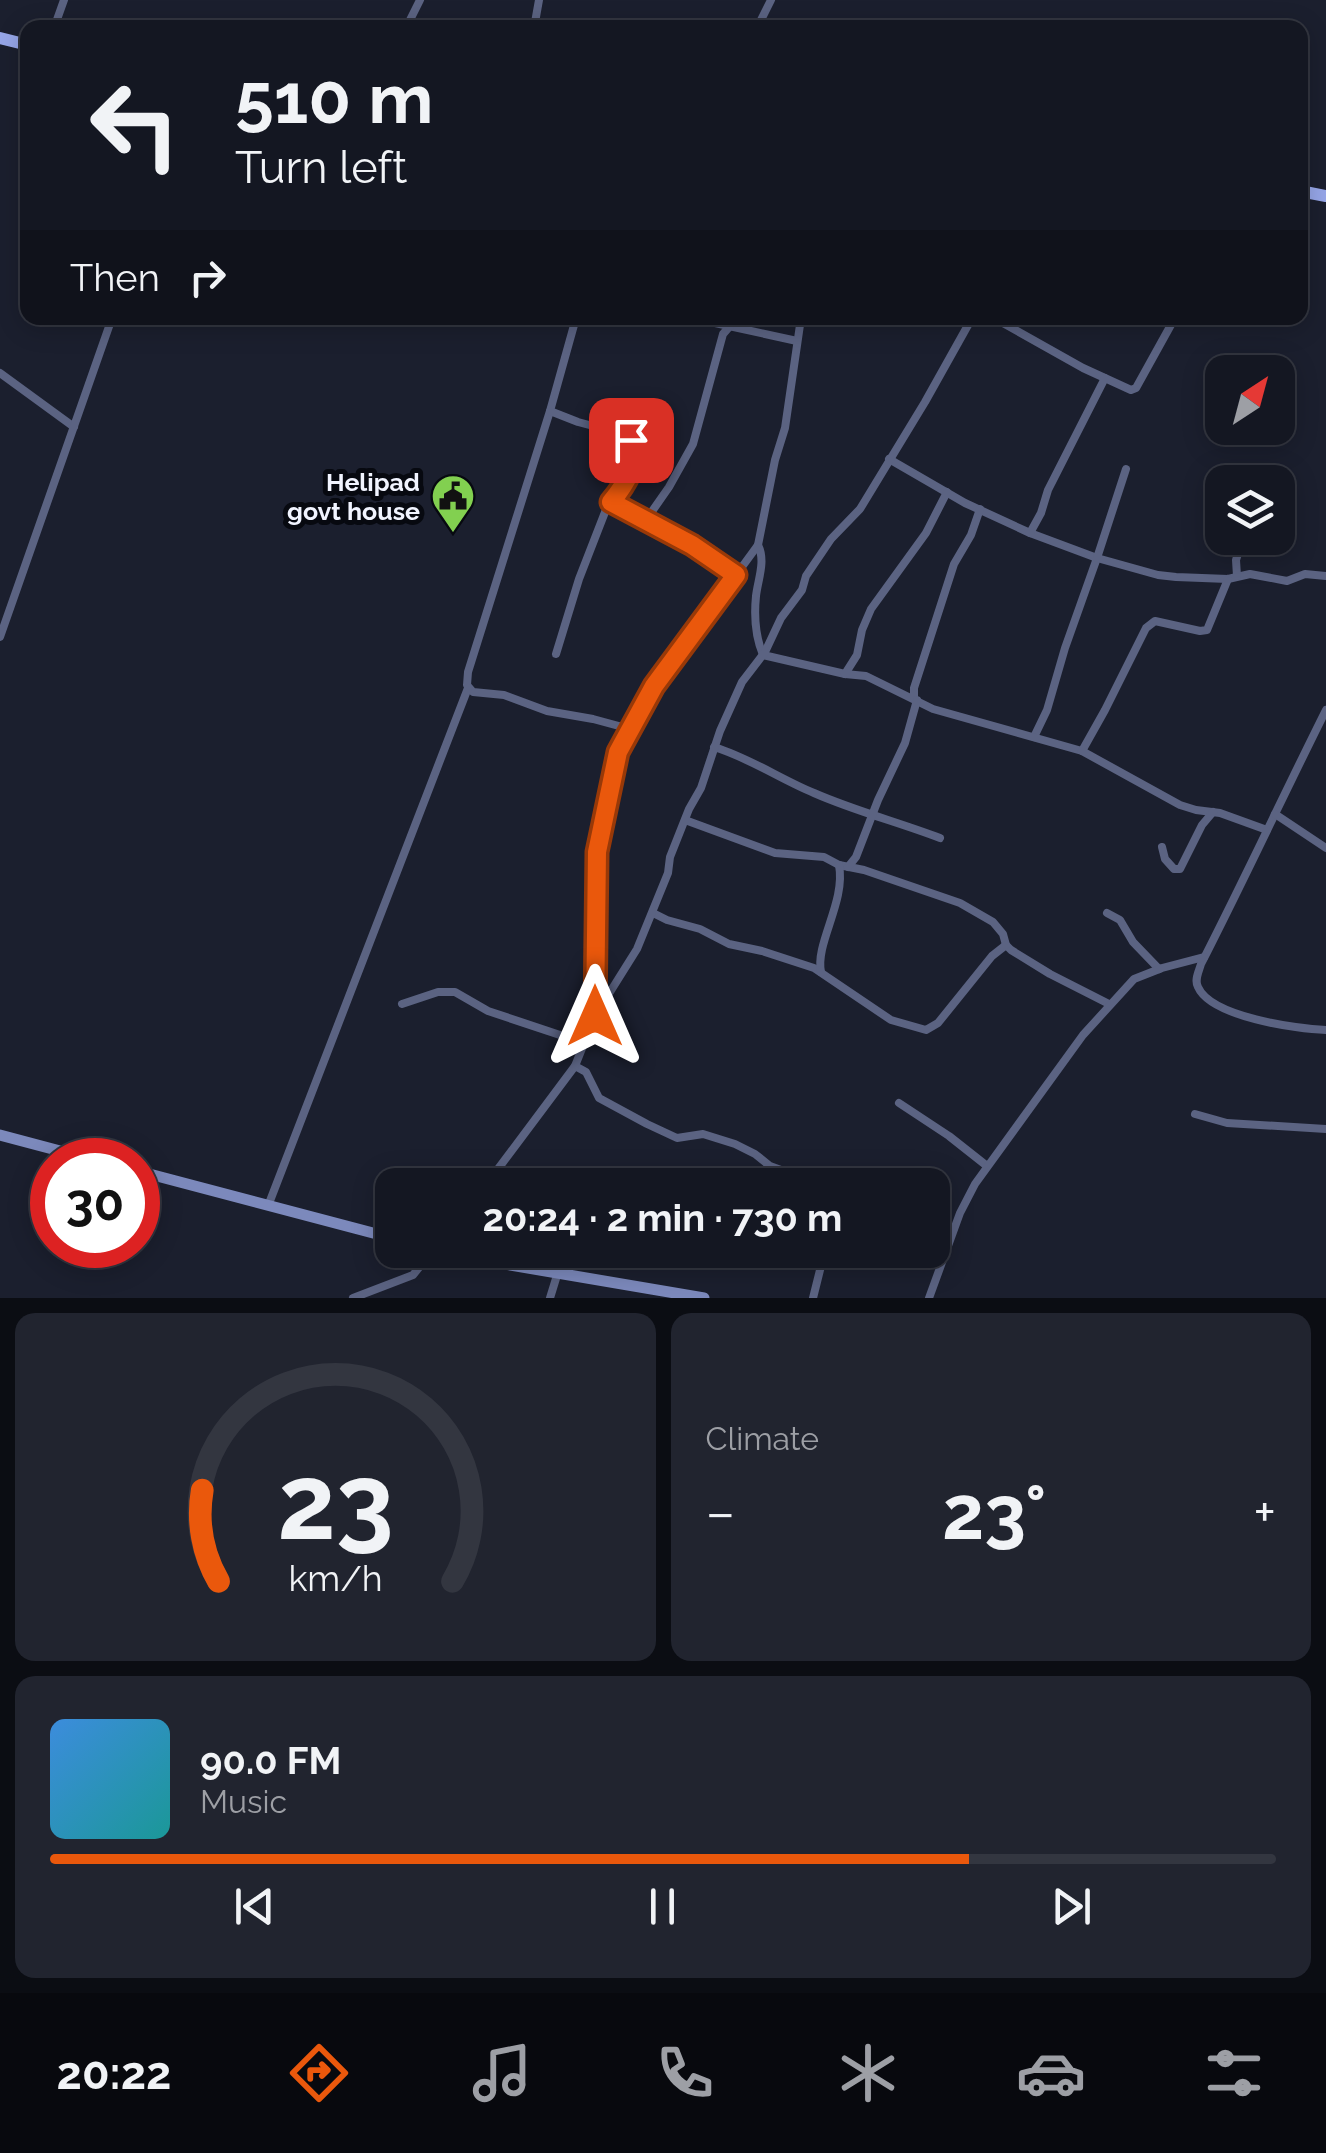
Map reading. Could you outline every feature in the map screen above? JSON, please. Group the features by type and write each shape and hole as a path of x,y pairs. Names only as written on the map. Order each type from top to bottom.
{"street":[{"path":"0,637 110,325"},
{"path":"574,325 466,683 473,692 504,695 547,711 630,729"},
{"path":"720,325 727,330 797,340"},
{"path":"595,1016 597,852 618,752 654,686 758,545 771,475 785,428 800,325"},
{"path":"499,1168 575,1066 595,1016 626,968 653,913 685,820 742,682 763,655 831,539 860,509 968,325"},
{"path":"1006,325 1083,368 1134,390 1170,325"},
{"path":"646,520 693,444 727,330"},
{"path":"0,372 74,427"},
{"path":"1030,533 1105,378"},
{"path":"550,411 623,434 631,440 634,455 626,483 604,512 556,654"},
{"path":"889,459 1030,533 1158,575 1233,578 1257,574 1287,581 1305,574 1326,576"},
{"path":"1034,737 1126,469"},
{"path":"846,674 857,655 871,609 926,533 947,492"},
{"path":"611,502 692,545 736,575"},
{"path":"817,967 846,869 856,857 905,743 916,699 914,688 954,564 980,510"},
{"path":"758,545 762,556 756,628 763,655"},
{"path":"1082,751 1148,625 1155,621 1208,630 1233,578 1238,555"},
{"path":"756,628 774,631"},
{"path":"763,655 866,676 932,709 1082,751 1162,796 1267,830"},
{"path":"268,1206 468,688"},
{"path":"1326,710 1197,976 1197,985 1210,999 1260,1021 1325,1030 1326,1018"},
{"path":"714,747 742,756 797,786 940,838"},
{"path":"1196,810 1202,825"},
{"path":"1162,847 1168,863 1180,870 1202,825 1213,812"},
{"path":"1275,814 1326,848"},
{"path":"685,820 774,853 824,857 846,869 963,905 993,922 1011,950 1109,1004"},
{"path":"653,913 729,944 817,967 891,1020 926,1030 938,1023 1006,944"},
{"path":"1107,913 1120,920 1133,942 1159,968"},
{"path":"929,1298 960,1213 987,1166 1109,1004 1134,980 1159,968 1204,957"},
{"path":"402,1004 438,992 455,992 484,1009 584,1043"},
{"path":"575,1066 586,1072 599,1098 647,1124 678,1138 703,1134 736,1144 775,1168"},
{"path":"899,1103 987,1166"},
{"path":"1194,1114 1227,1124 1326,1129"},
{"path":"0,1135 30,1143"},
{"path":"160,1178 375,1234"},
{"path":"353,1298 413,1275 419,1268"},
{"path":"536,1268 704,1298"},
{"path":"813,1298 820,1268"},
{"path":"550,1298 558,1272"}],"place":[{"name":"Helipad govt house","path":"453,534"}],"route":[{"path":"595,1016 597,852 618,752 654,686 736,575 692,545 611,502 632,468 631,440"}]}
